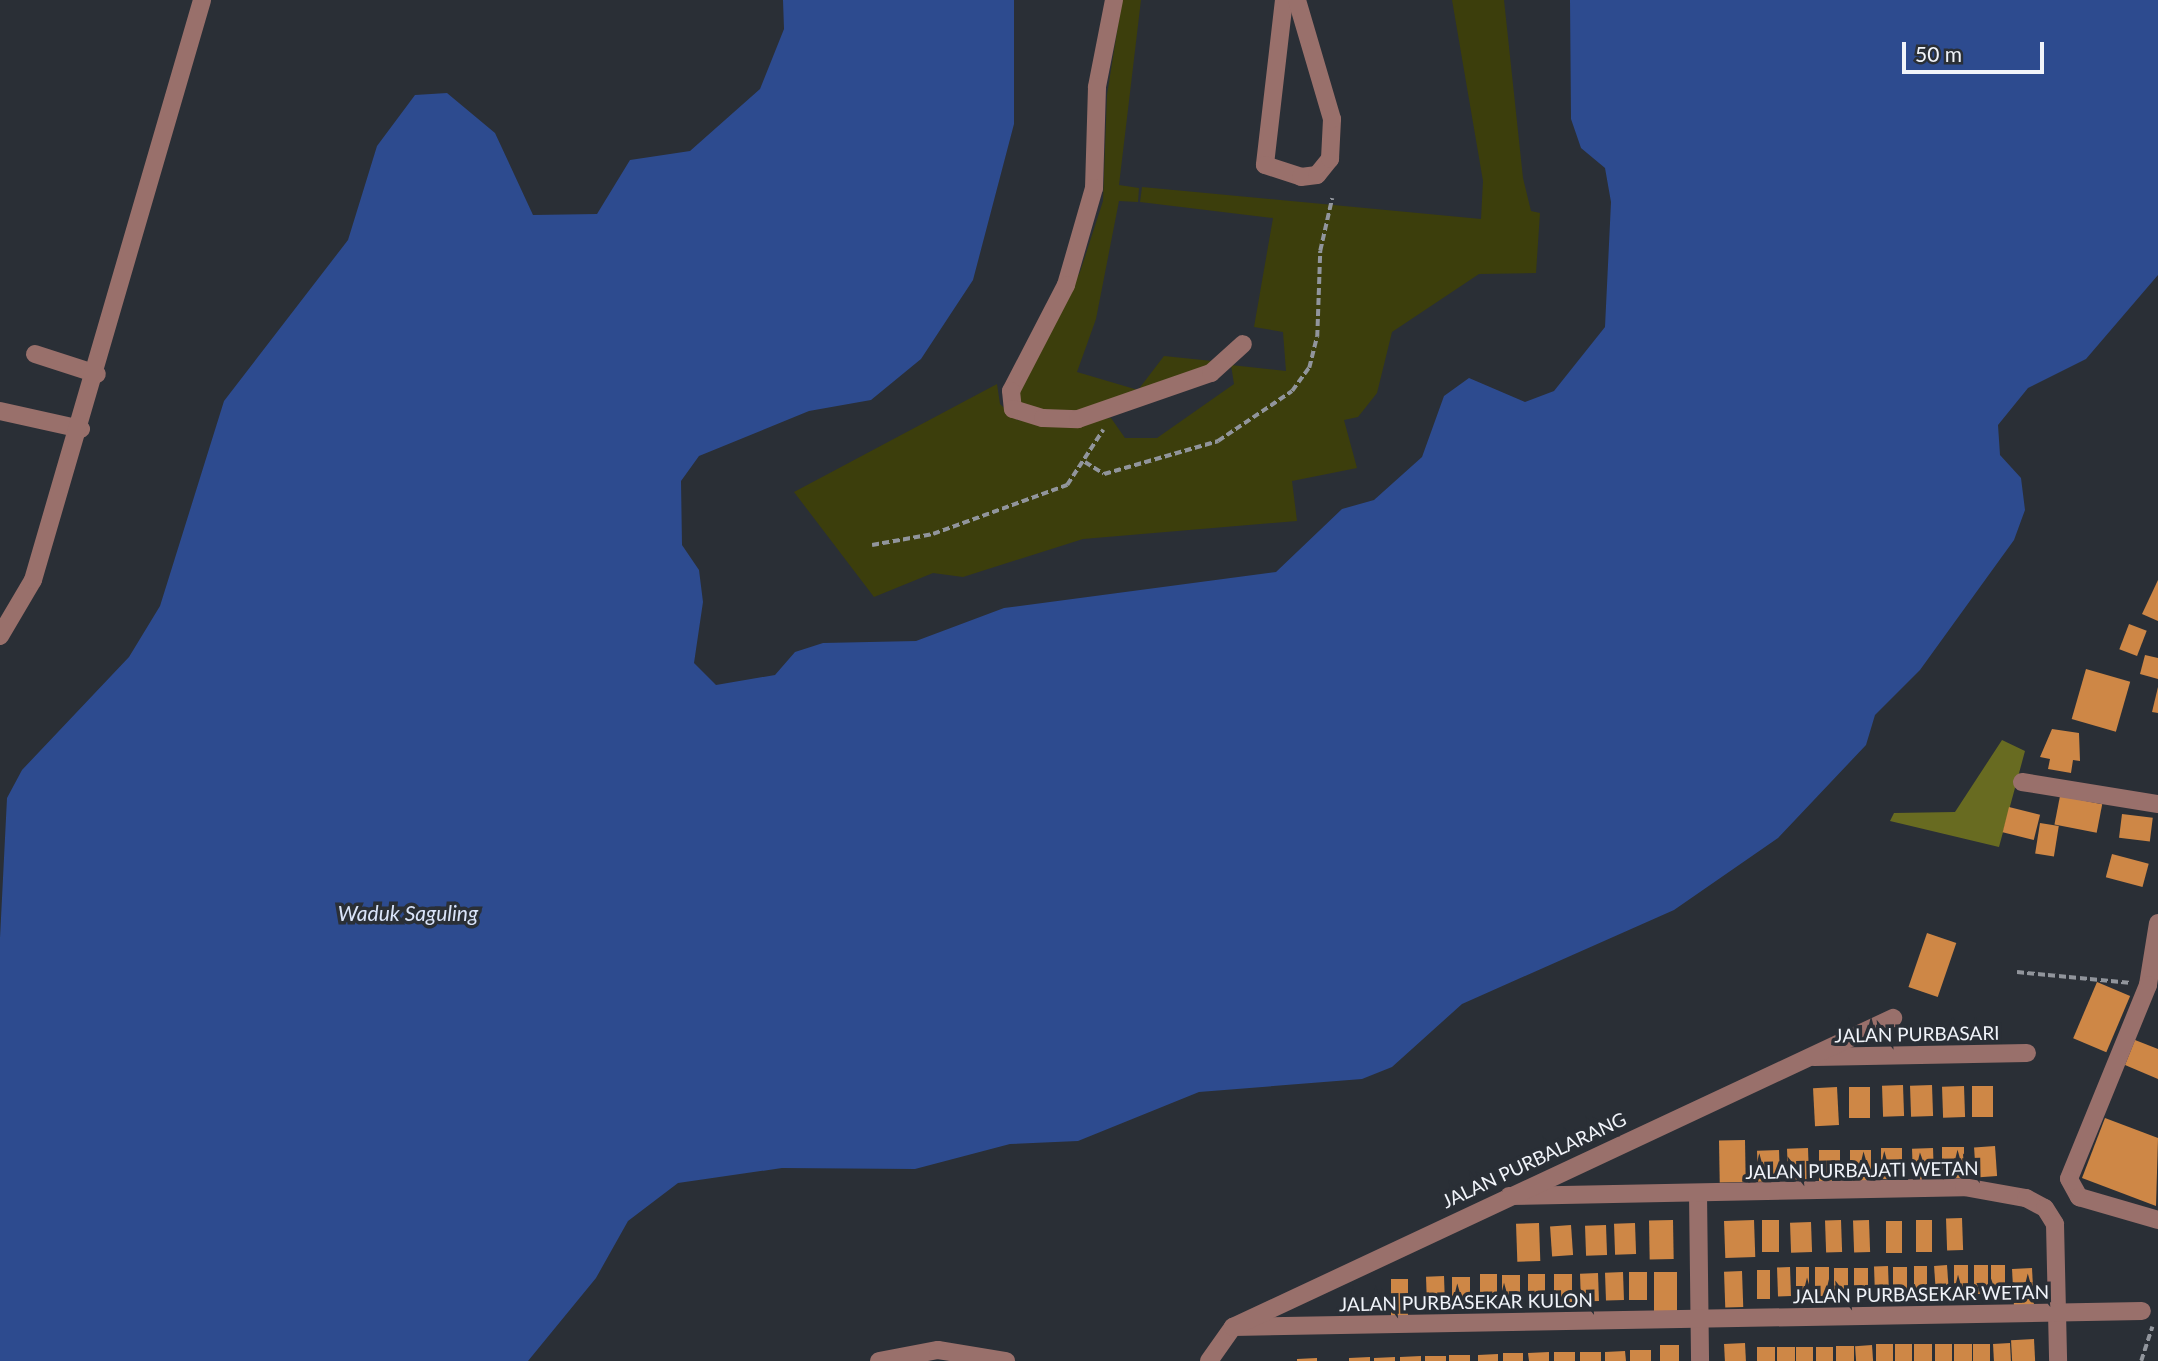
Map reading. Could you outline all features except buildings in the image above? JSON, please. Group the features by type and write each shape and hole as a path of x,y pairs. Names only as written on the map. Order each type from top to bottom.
{"street":[{"path":"0,636 33,580 81,429 202,0"},
{"path":"1114,0 1097,87 1094,188 1066,285 1011,391 1013,409 1022,415 1078,418 1211,373 1243,344"},
{"path":"1284,0 1265,165 1301,177 1317,175 1330,159 1332,119 1297,0"},
{"path":"35,354 97,374"},
{"path":"0,411 81,429"},
{"path":"2022,782 2158,804"},
{"path":"2158,923 2147,985 2069,1179 2079,1197 2158,1220"},
{"name":"JALAN PURBALARANG","path":"1209,1361 1233,1327 1502,1196 1893,1018"},
{"name":"JALAN PURBASARI","path":"1807,1057 2027,1053"},
{"name":"JALAN PURBAJATI WETAN","path":"1502,1196 1994,1189 2045,1208 2055,1224 2057,1313"},
{"path":"1698,1193 1700,1361"},
{"path":"2057,1313 2058,1361"},
{"name":"JALAN PURBASEKAR WETAN","path":"1700,1319 2057,1313 2148,1317"},
{"name":"JALAN PURBASEKAR KULON","path":"1233,1327 1700,1319"},
{"path":"879,1361 938,1350 1006,1361"}],"path":[{"path":"1086,462 1104,474 1218,440 1292,391 1309,368 1317,337 1320,251 1332,198"},
{"path":"872,545 933,534 1067,485 1086,462 1109,408"},
{"path":"2017,972 2147,985"},
{"path":"2140,1361 2148,1317"}],"shaded area":[{"path":"1122,0 1141,0 1119,185 1139,188 1138,202 1119,201 1096,319 1077,372 1138,390 1164,356 1222,362 1076,415 1035,413 1016,403 1016,388 1080,272 1103,201 1107,95"},
{"path":"1452,0 1504,0 1523,178 1531,211 1540,213 1536,273 1479,274 1392,332 1377,393 1358,417 1344,420 1357,468 1292,481 1297,521 1083,539 963,577 933,573 874,597 794,492 997,384 1000,404 1017,420 1053,424 1111,418 1125,438 1157,438 1234,384 1231,365 1286,371 1283,332 1254,327 1273,218 1140,202 1142,187 1481,219 1483,181"},
{"path":"2002,740 2025,751 1999,847 1890,821 1894,813 1955,812"}],"water":[{"name":"Waduk Saguling","path":"783,0 1014,0 1014,124 973,280 921,359 871,400 809,411 699,456 681,481 682,545 699,570 703,602 694,663 716,685 775,675 795,652 823,643 916,641 1004,608 1276,572 1342,509 1374,500 1422,457 1444,396 1469,378 1525,402 1554,391 1605,327 1611,202 1605,168 1581,148 1571,119 1570,0 2158,0 2158,275 2086,359 2028,388 1998,425 2000,455 2021,478 2025,510 2014,540 1920,670 1875,715 1866,745 1778,838 1674,910 1462,1004 1392,1067 1362,1079 1199,1092 1078,1141 1010,1144 915,1169 782,1168 678,1183 628,1221 596,1278 528,1361 0,1361 0,938 7,798 22,770 129,657 160,606 224,401 348,240 377,146 415,95 447,93 495,133 533,215 597,214 630,160 690,151 760,89 784,29"}]}
